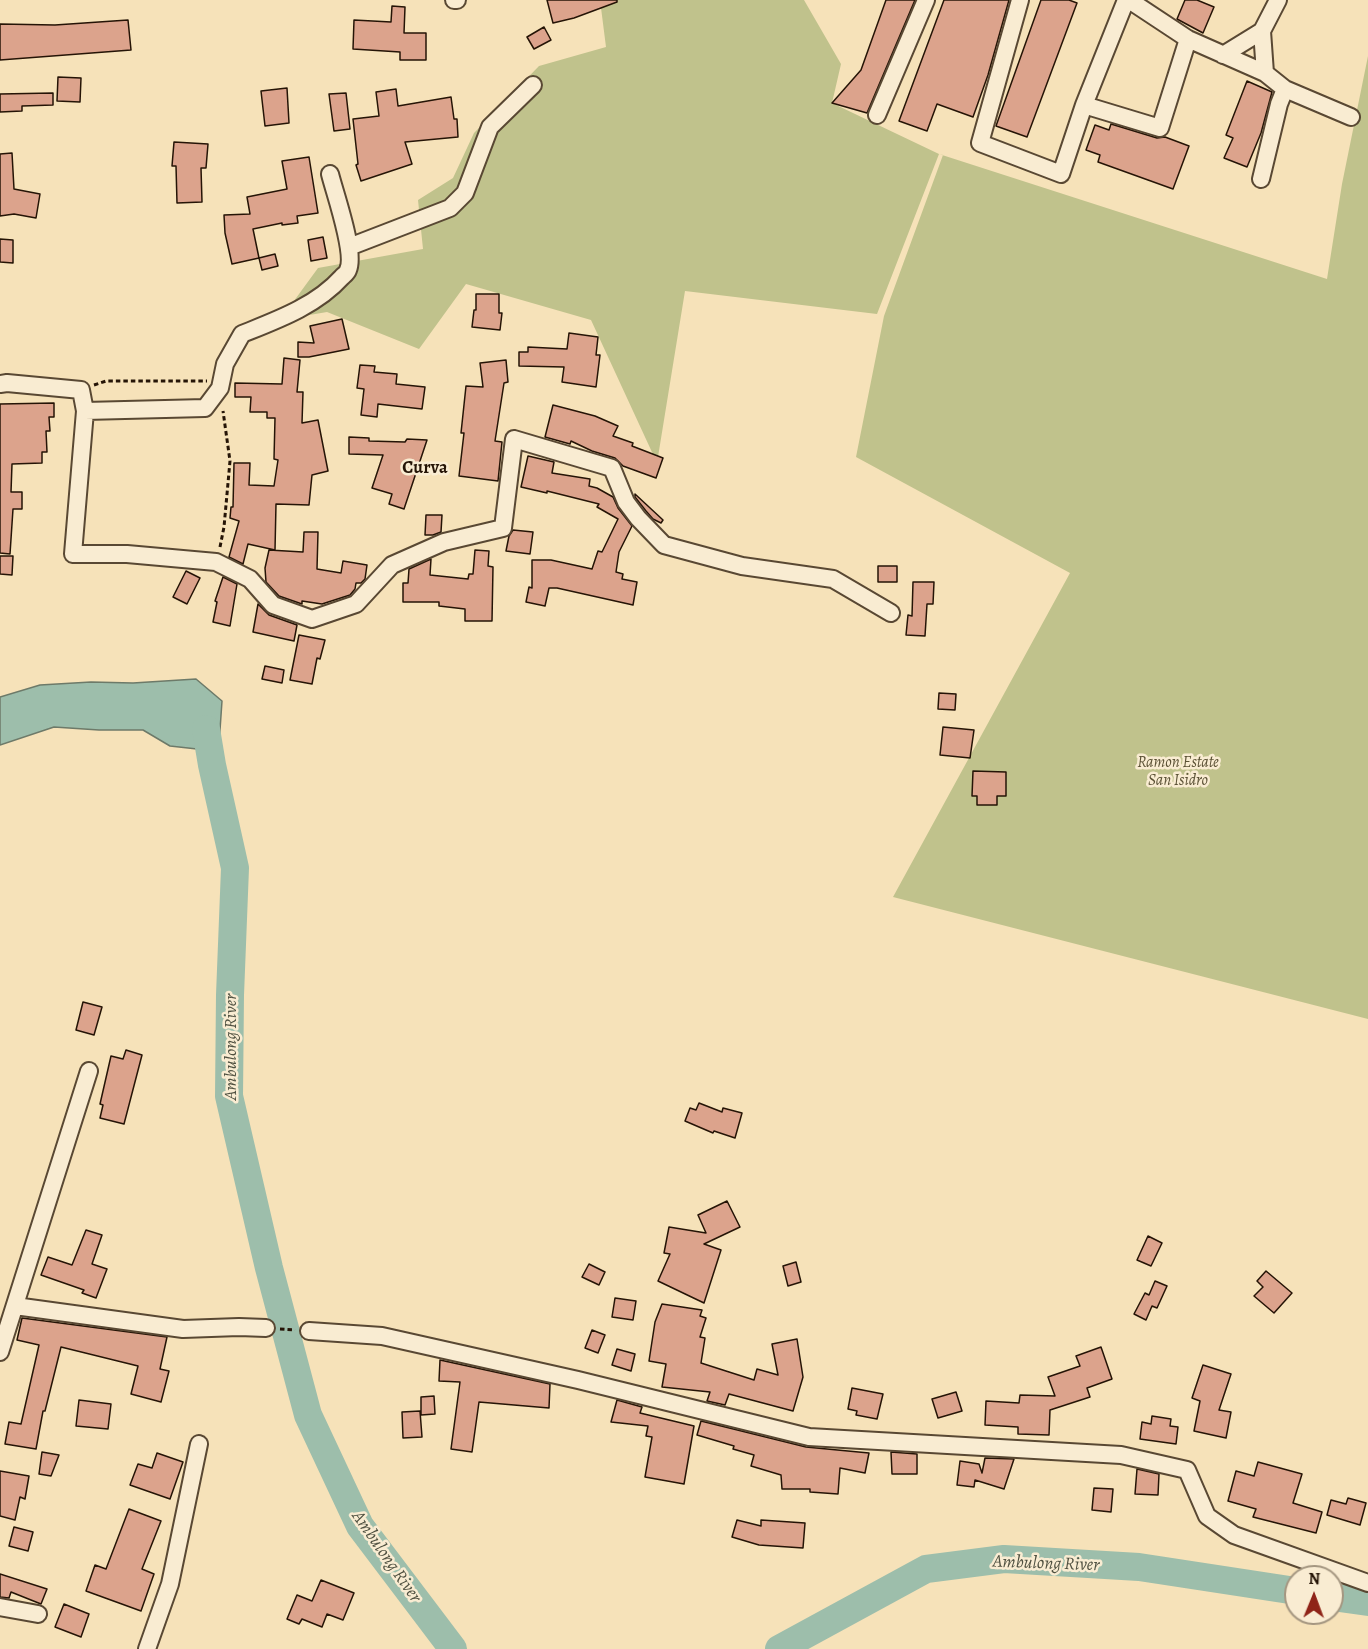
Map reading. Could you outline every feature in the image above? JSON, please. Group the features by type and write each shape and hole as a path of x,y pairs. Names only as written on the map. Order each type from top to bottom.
{"street":[{"path":"877,115 926,0"},
{"path":"1020,0 980,143 1061,174 1084,105 1127,0 1188,39 1265,73 1285,89 1351,117"},
{"path":"1223,55 1262,31 1278,0"},
{"path":"1262,31 1265,73"},
{"path":"1084,105 1160,128 1188,39"},
{"path":"349,247 450,208 465,193 490,127 532,86"},
{"path":"1261,179 1279,104 1285,89"},
{"path":"84,411 205,408 220,388 225,364 242,334 270,323 317,299 333,286 348,270 349,247 330,174"},
{"path":"0,384 81,390 84,411 73,554 127,554 216,562 250,579 273,605 312,619 356,604 392,565 444,542 503,528 514,439 612,468 626,502 664,545 742,566 833,579 891,613"},
{"path":"0,1352 89,1071"},
{"path":"15,1306 183,1329 266,1328"},
{"path":"309,1331 382,1336 578,1380 809,1437 1121,1455 1186,1470 1207,1516 1234,1535 1368,1583"},
{"path":"147,1649 170,1584 199,1444"},
{"path":"0,1607 38,1614"}],"path":[{"path":"81,390 106,381 213,381 220,388 230,461 224,528 216,562"},
{"path":"266,1328 309,1331"}],"green space":[{"path":"600,0 804,0 841,64 832,103 939,154 877,314 685,291 657,463 591,320 466,284 419,349 327,312 280,320 318,268 423,249 418,200 453,178 474,133 539,66 606,47"},
{"name":"Ramon Estate San Isidro","path":"1368,56 1368,1019 893,897 1070,573 856,457 884,316 943,155 1327,279 1342,184"}],"shaded area":[{"path":"196,679 222,701 218,759 212,765 197,749 170,746 143,730 54,727 0,745 0,697 40,685"}],"building":[{"path":"547,0 617,0 617,2 553,23"},
{"path":"886,0 915,0 867,113 832,103 861,70"},
{"path":"944,0 1009,0 988,75 973,117 937,104 927,131 899,121"},
{"path":"1041,0 1069,0 1077,3 1027,137 996,126"},
{"path":"1185,0 1197,0 1214,7 1203,33 1177,19"},
{"path":"392,6 405,7 404,33 426,33 426,60 400,60 400,52 353,49 354,20 391,22"},
{"path":"128,20 131,50 0,60 0,24 55,25"},
{"path":"544,27 551,40 534,49 527,37"},
{"path":"58,77 81,78 80,102 57,101"},
{"path":"1247,81 1272,92 1261,133 1247,167 1224,158 1233,138 1226,135"},
{"path":"287,88 289,123 265,126 261,91"},
{"path":"396,89 398,106 451,97 454,119 457,119 458,137 405,142 412,164 361,181 356,165 358,164 353,119 379,116 376,92"},
{"path":"53,93 53,105 22,106 22,111 0,112 0,94"},
{"path":"346,93 350,129 334,131 329,94"},
{"path":"1111,124 1157,138 1165,137 1189,146 1173,189 1098,162 1100,155 1086,150 1095,125 1109,130"},
{"path":"174,142 208,144 206,168 201,168 202,202 177,203 176,166 172,166"},
{"path":"12,153 14,189 40,194 36,218 14,214 0,216 0,154"},
{"path":"309,157 318,213 297,216 298,223 282,225 282,223 253,229 259,258 232,264 225,233 224,215 250,214 247,197 287,189 282,161"},
{"path":"323,237 327,258 311,261 308,240"},
{"path":"0,239 13,240 13,263 0,262"},
{"path":"275,254 278,266 262,270 259,258"},
{"path":"476,294 499,294 499,313 502,313 500,330 472,327 474,310 476,310"},
{"path":"342,319 349,349 298,357 298,342 314,343 310,326"},
{"path":"569,333 598,337 596,355 600,355 596,387 562,382 564,367 519,366 519,352 528,352 528,347 567,349"},
{"path":"284,358 300,360 297,392 303,392 302,423 318,420 328,471 312,475 309,505 276,504 275,550 248,544 243,564 229,557 239,521 230,518 231,507 233,507 234,463 250,463 249,485 274,486 278,460 274,459 275,418 267,418 267,412 250,412 251,397 235,397 235,383 282,384"},
{"path":"506,360 508,382 504,383 495,441 502,442 498,481 459,476 466,386 483,387 480,363"},
{"path":"360,365 375,366 374,372 397,374 396,384 425,387 422,409 378,404 377,417 361,415 364,389 357,388"},
{"path":"54,403 54,417 49,417 50,431 46,431 47,452 42,452 42,463 12,464 11,492 22,492 22,509 13,509 10,554 0,553 0,404"},
{"path":"553,405 595,416 618,426 613,436 663,458 656,478 623,466 615,458 571,441 570,444 545,437"},
{"path":"349,437 369,438 369,441 427,440 404,509 389,504 392,494 372,488 383,455 349,454"},
{"path":"528,456 554,462 552,473 590,479 589,486 613,497 618,508 632,526 619,552 616,572 623,574 622,579 637,582 633,605 557,588 549,588 545,606 526,602 529,587 532,588 532,560 551,560 592,569 598,551 602,552 618,519 597,507 599,504 521,487"},
{"path":"635,494 663,520 661,523 653,519"},
{"path":"426,515 442,515 441,532 425,535"},
{"path":"513,530 533,532 530,554 506,551 509,536"},
{"path":"304,532 318,532 317,569 341,573 343,561 367,565 365,579 361,583 356,583 350,595 322,604 302,601 302,604 279,596 266,582 265,568 269,550 303,552"},
{"path":"475,550 489,551 488,566 493,567 492,621 465,621 465,609 439,606 439,602 403,602 403,583 408,583 409,569 431,559 430,575 468,579 469,574 473,574"},
{"path":"0,556 13,556 12,575 0,574"},
{"path":"878,566 897,566 897,582 878,582"},
{"path":"186,571 200,578 187,604 173,597"},
{"path":"223,577 237,584 230,626 213,622 217,602 215,601"},
{"path":"913,582 934,582 933,604 927,604 925,636 906,635 908,615 912,616"},
{"path":"258,604 269,615 297,625 294,641 253,632"},
{"path":"299,635 325,640 320,659 317,658 312,684 290,680"},
{"path":"265,666 284,670 282,683 262,679"},
{"path":"939,693 956,694 955,710 938,709"},
{"path":"943,727 974,730 970,758 940,755"},
{"path":"973,771 1006,772 1006,796 997,796 997,805 977,805 977,796 972,796"},
{"path":"83,1002 102,1007 94,1035 76,1030"},
{"path":"126,1050 142,1055 124,1124 100,1118 103,1105 100,1104 111,1056 123,1059"},
{"path":"699,1103 722,1112 723,1108 742,1113 735,1138 714,1131 713,1133 685,1121 690,1108 696,1110"},
{"path":"727,1201 740,1227 704,1244 721,1250 704,1303 658,1281 670,1254 664,1253 669,1227 706,1233 698,1215"},
{"path":"86,1230 102,1235 92,1264 107,1269 96,1298 82,1293 84,1290 41,1275 48,1257 72,1265"},
{"path":"1148,1236 1162,1243 1151,1266 1137,1260"},
{"path":"796,1262 801,1282 788,1286 783,1266"},
{"path":"589,1264 605,1272 599,1285 582,1277"},
{"path":"1266,1271 1292,1293 1274,1313 1254,1296 1263,1287 1257,1281"},
{"path":"1155,1281 1167,1286 1157,1308 1152,1306 1146,1320 1134,1314 1145,1293 1149,1295"},
{"path":"615,1298 636,1301 633,1320 612,1317"},
{"path":"662,1304 702,1310 700,1316 706,1318 700,1337 705,1338 701,1363 754,1380 757,1369 778,1375 772,1344 797,1339 803,1377 793,1411 729,1394 725,1405 707,1401 710,1392 662,1387 666,1364 649,1361 655,1322"},
{"path":"22,1318 167,1337 160,1369 169,1371 161,1402 131,1394 138,1366 61,1347 45,1411 43,1411 36,1449 5,1444 9,1422 21,1424 39,1345 17,1340"},
{"path":"592,1330 605,1335 598,1353 585,1348"},
{"path":"1101,1347 1112,1379 1087,1388 1090,1397 1050,1410 1049,1435 1018,1434 1018,1427 985,1425 986,1401 1019,1403 1020,1395 1055,1396 1048,1377 1080,1366 1076,1356"},
{"path":"617,1349 635,1354 631,1371 612,1365"},
{"path":"440,1360 550,1384 549,1408 479,1402 472,1452 451,1449 460,1382 439,1381"},
{"path":"1203,1365 1231,1374 1219,1410 1231,1412 1226,1438 1194,1431 1200,1401 1192,1398"},
{"path":"852,1388 883,1394 877,1419 856,1415 857,1411 848,1409"},
{"path":"956,1392 962,1411 938,1418 932,1399"},
{"path":"434,1396 435,1414 421,1415 421,1397"},
{"path":"79,1400 111,1404 108,1429 76,1426"},
{"path":"617,1400 642,1407 640,1413 694,1426 684,1484 645,1477 652,1437 646,1436 648,1426 611,1422"},
{"path":"420,1411 422,1437 403,1438 402,1412"},
{"path":"1152,1416 1171,1419 1170,1426 1178,1427 1176,1444 1140,1439 1142,1422 1151,1424"},
{"path":"701,1421 806,1447 869,1453 865,1473 840,1468 838,1494 810,1492 810,1489 782,1489 781,1475 751,1466 754,1455 733,1449 734,1446 697,1435"},
{"path":"42,1452 59,1455 51,1476 39,1474"},
{"path":"891,1452 917,1454 917,1474 892,1474"},
{"path":"157,1453 183,1462 170,1499 130,1485 138,1464 152,1468"},
{"path":"985,1458 1014,1459 1004,1489 975,1480 974,1487 957,1485 960,1461 979,1464 982,1473"},
{"path":"1258,1462 1302,1474 1293,1503 1322,1512 1316,1533 1253,1517 1256,1509 1228,1501 1236,1471 1254,1476"},
{"path":"1137,1469 1159,1474 1158,1495 1135,1494"},
{"path":"0,1471 29,1476 25,1499 20,1497 15,1520 0,1516"},
{"path":"1094,1488 1113,1489 1111,1512 1092,1510"},
{"path":"1348,1498 1366,1503 1360,1525 1327,1515 1331,1500 1346,1504"},
{"path":"129,1509 161,1521 142,1569 154,1574 141,1611 86,1591 95,1565 106,1569"},
{"path":"737,1520 761,1526 761,1520 805,1523 803,1548 759,1545 732,1537"},
{"path":"14,1527 33,1532 28,1551 9,1546"},
{"path":"0,1574 47,1589 41,1604 11,1592 9,1598 0,1597"},
{"path":"321,1580 354,1593 343,1620 327,1614 322,1627 302,1619 299,1624 287,1619 297,1595 312,1601"},
{"path":"64,1604 89,1614 81,1637 55,1627"}],"waterway":[{"name":"Ambulong River","path":"206,729 235,868 229,1096 269,1268 308,1415 360,1526 453,1649"},
{"name":"Ambulong River","path":"779,1649 926,1569 1004,1559 1139,1567 1284,1589"},
{"name":"Ambulong River","path":"1344,1599 1368,1602"}],"district":[{"name":"Curva","path":"425,469"}]}
